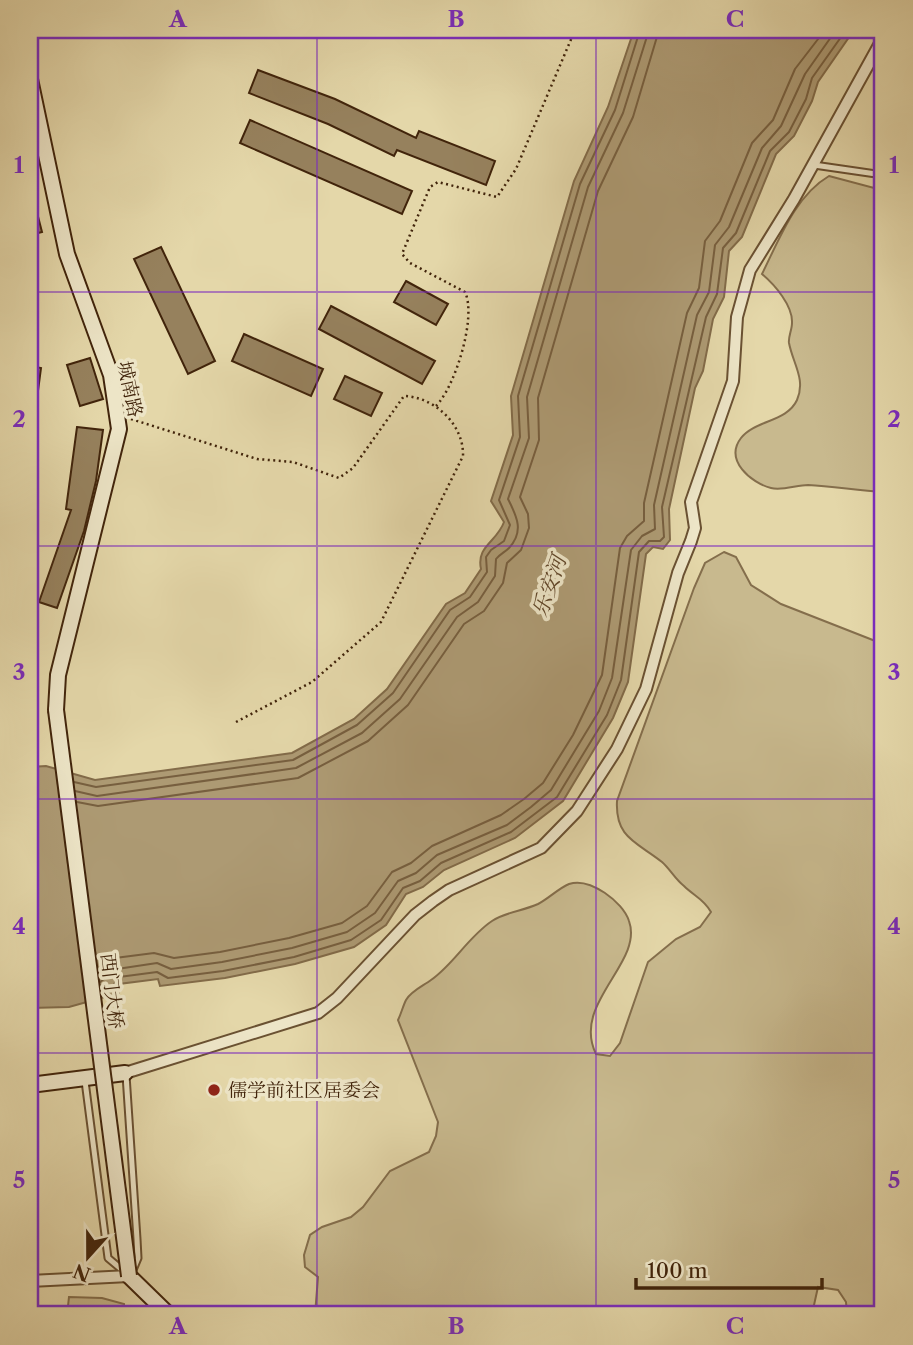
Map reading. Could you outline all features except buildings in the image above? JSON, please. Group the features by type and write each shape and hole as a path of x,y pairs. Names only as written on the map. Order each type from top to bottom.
{"street":[{"path":"30,33 43,30"},
{"path":"30,1085 125,1073 318,1013 337,998 415,915 449,890 541,848 577,811 629,729 646,689 677,573 695,528 691,502 733,382 737,317 750,270 814,165 883,38"},
{"name":"城南路","path":"30,79 67,254 111,375 118,415 114,458 58,675 56,710"},
{"name":"西门大桥","path":"56,710 130,1276"},
{"path":"30,1281 130,1276 169,1315"}],"lane":[{"path":"814,165 883,175"},
{"path":"85,1078 108,1258 130,1276 138,1258 138,1249 125,1073"}],"path":[{"path":"436,406 450,387 465,342 469,300 465,292 410,263 402,254 430,187 438,183 496,197 516,169 575,30"},
{"path":"118,415 257,459 293,462 339,478 353,468 404,396 416,397 436,406 457,429 463,444 463,456 381,622 312,682 236,722"}],"shaded area":[{"path":"829,176 878,189 878,199 883,206 883,492 808,485 771,488 748,476 736,454 741,438 747,432 786,413 797,400 800,385 789,341 792,316 782,296 762,274 797,207"},
{"path":"724,552 736,557 751,585 781,604 883,644 883,1315 847,1315 846,1302 838,1290 818,1287 814,1305 816,1315 315,1315 318,1277 305,1267 304,1255 310,1235 322,1227 351,1217 363,1207 390,1171 429,1152 436,1136 438,1122 398,1020 411,994 439,974 483,927 492,921 538,904 569,884 586,884 613,899 629,921 631,937 627,952 599,1001 593,1018 591,1035 596,1054 610,1056 620,1043 648,962 676,939 700,927 711,912 662,862 629,838 620,823 617,801 694,588 705,563"},
{"path":"69,1297 102,1298 124,1304 124,1310 149,1315 67,1315"}],"water":[{"name":"乐安河","path":"634,30 854,30 818,82 812,101 794,136 776,154 742,237 729,251 724,297 713,319 703,371 695,388 669,509 670,540 663,549 653,547 646,554 628,682 613,718 563,801 515,838 444,870 423,887 406,894 386,925 354,947 295,964 225,978 160,986 158,979 119,984 119,993 69,1007 30,1008 30,767 46,766 95,780 292,753 354,719 387,689 446,604 465,593 481,569 481,555 504,522 491,501 513,435 511,396 574,181 608,107"}],"place":[{"name":"儒学前社区居委会","path":"214,1090"}]}
